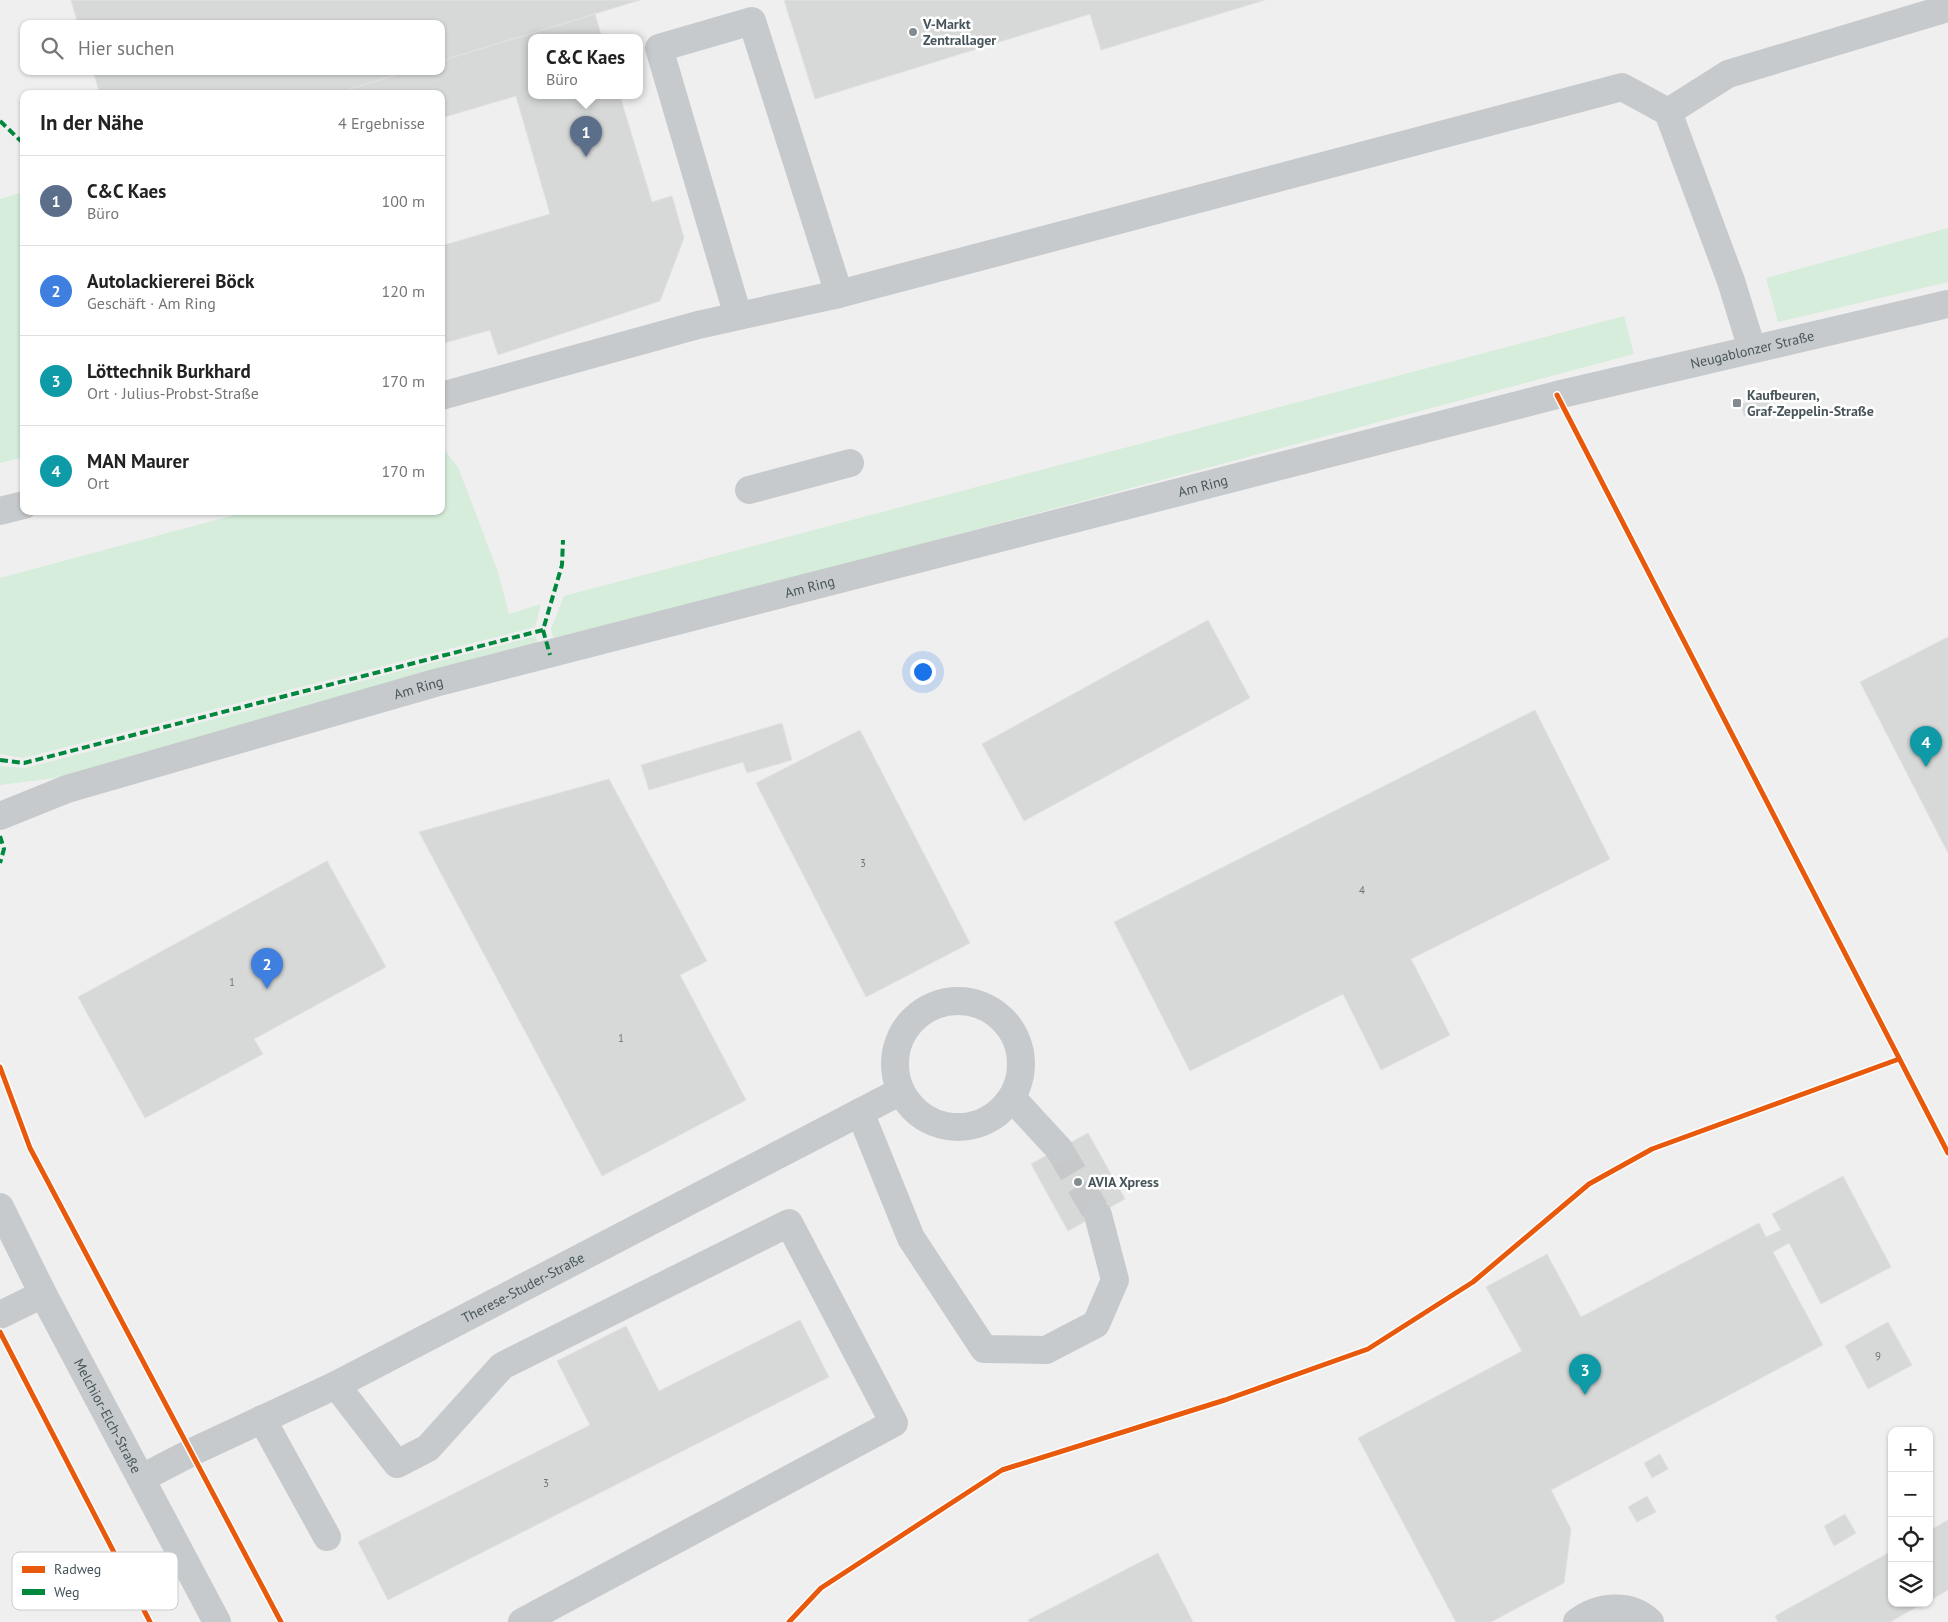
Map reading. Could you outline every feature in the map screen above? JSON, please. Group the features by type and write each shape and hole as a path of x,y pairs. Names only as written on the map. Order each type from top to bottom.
{"street":[{"path":"1668,112 1728,74 1948,8"},
{"path":"738,316 659,48 752,21 839,294"},
{"path":"445,395 698,325 839,294 1622,88 1668,112 1731,281 1752,350"},
{"name":"Neugablonzer Straße","path":"1557,394 1948,304"},
{"name":"Am Ring","path":"0,816 67,789 435,684 1557,394"},
{"path":"749,490 850,463"},
{"path":"0,511 20,506"},
{"name":"Am Ring","path":"0,797 67,789"},
{"path":"962,1000 984,1006 1002,1018 1015,1036 1022,1056 1020,1078 1012,1098 999,1113 983,1123 964,1128 945,1126 927,1119 911,1108 901,1091 895,1070 896,1048 906,1029 921,1013 940,1003 962,1000"},
{"name":"Therese-Studer-Straße","path":"142,1478 336,1385 901,1091"},
{"path":"1012,1098 1059,1149"},
{"path":"860,1112 911,1238 984,1349 1046,1350 1096,1324 1116,1280 1098,1215"},
{"name":"Melchior-Elch-Straße","path":"0,1207 217,1622"},
{"path":"336,1385 397,1464 428,1448 502,1366 789,1223 894,1423 522,1622"},
{"path":"0,1315 44,1294"},
{"path":"262,1419 327,1537"},
{"path":"1577,1622 1594,1612 1612,1608 1630,1610 1650,1622"}],"path":[{"path":"85,1491 87,1498"}],"green space":[{"path":"20,193 20,458 0,463 0,199"},
{"path":"1948,228 1948,282 1778,322 1766,278"},
{"path":"1624,316 1634,354 554,642 551,629 564,596"},
{"path":"445,451 458,467 498,572 509,614 541,604 535,627 23,758 0,754 0,578 234,515 445,515"},
{"path":"536,636 538,646 63,777 0,785 0,766 25,768"}],"building":[{"path":"71,0 640,0 445,60 445,20 77,20"},
{"name":"V-Markt Zentrallager","path":"784,0 1265,0 1101,50 1090,14 815,99"},
{"path":"595,14 601,34 529,34"},
{"path":"528,34 528,99 621,99 652,202 672,196 684,238 660,301 498,355 490,330 445,343 445,245 550,214 516,96 445,117 445,90 347,90 395,75 445,75 445,60"},
{"path":"94,75 395,75 347,90 99,90"},
{"path":"1769,398 1771,409 1744,416 1741,404"},
{"path":"1208,620 1250,698 1024,821 982,744"},
{"path":"1948,637 1948,853 1860,682"},
{"path":"1535,710 1610,859 1411,959 1450,1035 1381,1070 1343,994 1190,1071 1114,922"},
{"path":"782,723 792,760 747,773 743,762 649,790 641,765"},
{"path":"860,730 970,943 866,997 756,783"},
{"path":"609,779 707,961 680,975 746,1100 602,1176 419,832"},
{"path":"327,861 386,967 254,1039 263,1054 145,1118 78,997"},
{"name":"AVIA Xpress","path":"1088,1133 1125,1199 1068,1231 1031,1164"},
{"path":"1843,1176 1891,1267 1821,1304 1789,1243 1773,1252 1823,1345 1551,1490 1571,1529 1564,1583 1491,1622 1456,1622 1358,1438 1522,1351 1486,1287 1547,1254 1581,1317 1759,1223 1766,1237 1781,1230 1772,1214"},
{"path":"800,1320 829,1377 388,1600 358,1542 590,1425 557,1361 626,1326 659,1391"},
{"path":"1888,1322 1912,1365 1868,1389 1845,1346"},
{"path":"1660,1454 1668,1469 1652,1478 1644,1463"},
{"path":"1647,1496 1656,1512 1637,1522 1628,1507"},
{"path":"1845,1514 1856,1533 1834,1546 1824,1526"},
{"path":"1948,1520 1948,1590 1933,1599 1933,1562 1933,1529"},
{"path":"1158,1553 1193,1622 1029,1622 1028,1620"},
{"path":"1888,1553 1888,1607 1917,1607 1890,1622 1778,1622 1775,1616"}],"tunnel":[{"path":"1059,1149 1098,1215"}],"marked path":[{"path":"0,121 20,140"},
{"path":"0,760 24,763 543,630 562,565 563,540"},
{"path":"543,630 550,655"},
{"path":"0,836 4,849 0,863"}],"cycle path":[{"path":"1557,395 1948,1153"},
{"path":"789,1622 821,1588 1002,1470 1225,1400 1368,1349 1473,1282 1589,1184 1652,1149 1899,1059"},
{"path":"0,1067 30,1148 281,1622"},
{"path":"0,1332 114,1552"},
{"path":"144,1610 150,1622"}],"place":[{"name":"V-Markt Zentrallager","path":"913,32"},
{"name":"C&C Kaes","path":"586,157"},
{"name":"Kaufbeuren, Graf-Zeppelin-Straße","path":"1737,403"},
{"name":"MAN Maurer","path":"1926,767"},
{"name":"Autolackiererei Böck","path":"267,989"},
{"name":"AVIA Xpress","path":"1078,1182"},
{"name":"Löttechnik Burkhard","path":"1585,1395"}]}
